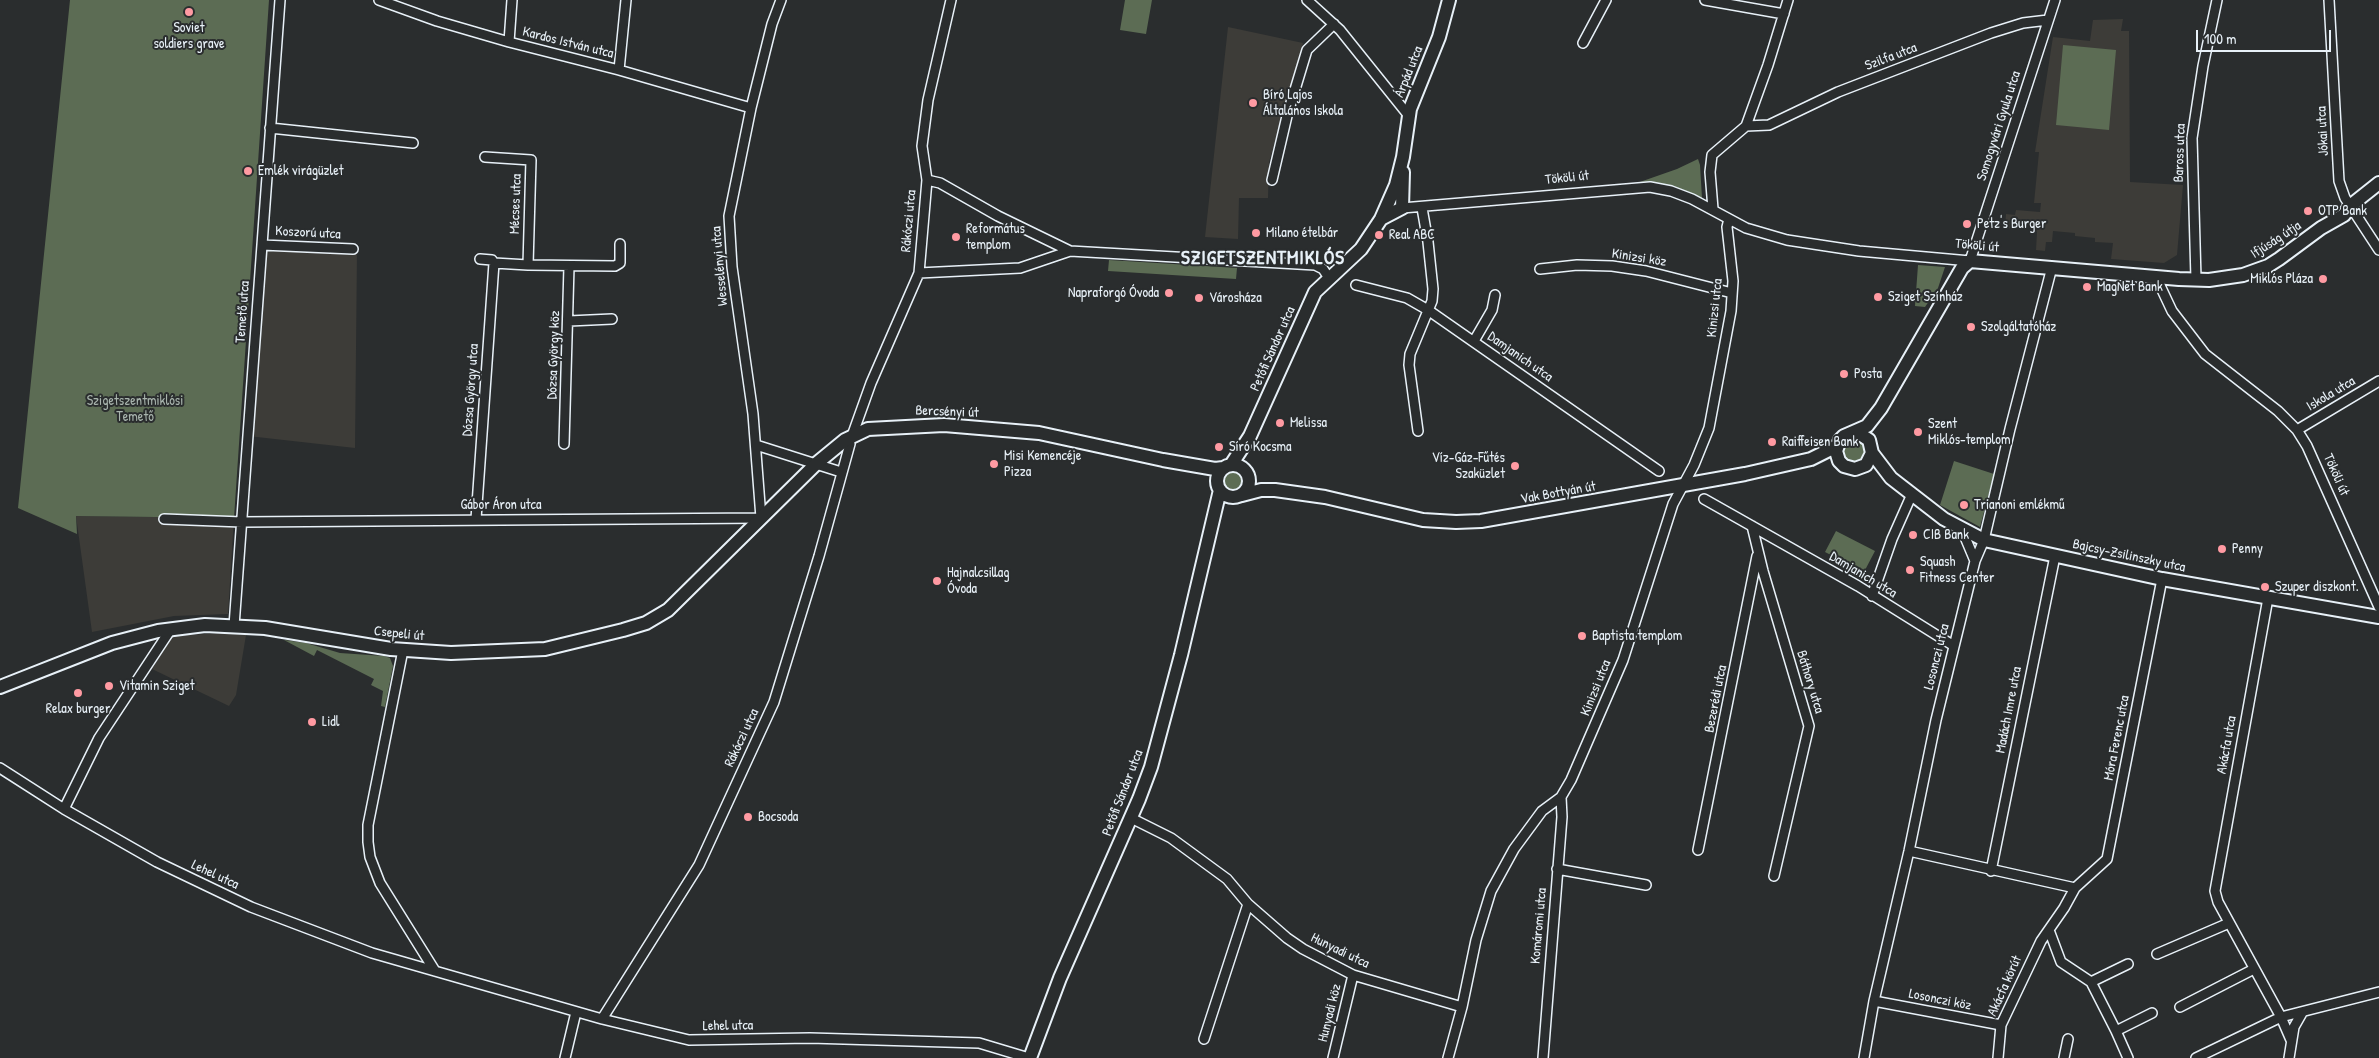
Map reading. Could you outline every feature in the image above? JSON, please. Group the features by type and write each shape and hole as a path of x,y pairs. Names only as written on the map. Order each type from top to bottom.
{"street":[{"name":"Temető utca","path":"234,626 280,0"},
{"name":"Kardos István utca","path":"379,0 437,21 509,42 619,70 751,108"},
{"path":"509,42 512,0"},
{"path":"619,70 626,0"},
{"name":"Wesselényi utca","path":"760,518 756,445 732,267 729,216 751,108 772,24 781,0"},
{"name":"Rákóczi utca","path":"602,1019 699,865 774,702 819,556 851,440 871,383 919,273 927,180 922,146 928,100 951,0"},
{"path":"1307,0 1334,24 1409,116"},
{"name":"Árpád utca","path":"1329,278 1361,249 1381,219 1396,185 1403,157 1409,116 1420,82 1439,37 1449,0"},
{"path":"1584,43 1606,0"},
{"path":"1705,0 1784,14"},
{"path":"1713,209 1710,172 1712,155 1746,126 1788,0"},
{"name":"Somogyvári Gyula utca","path":"1970,261 2055,0"},
{"name":"Baross utca","path":"2196,279 2193,234 2192,138 2203,66 2218,0"},
{"name":"Jókai utca","path":"2329,0 2339,181 2350,206 2379,250"},
{"name":"Szilfa utca","path":"1746,126 1769,125 1838,92 1991,33 2024,23 2048,20"},
{"path":"1272,180 1287,116 1307,50 1334,24"},
{"path":"270,128 413,143"},
{"name":"Mécses utca","path":"485,157 531,160 528,265"},
{"name":"Árpád utca","path":"1402,208 1403,157"},
{"path":"927,180 940,183 998,216 1070,251"},
{"name":"Ifjúság útja","path":"2156,277 2225,278 2257,271 2279,259 2321,228 2341,209 2350,206 2379,183"},
{"name":"Tököli út","path":"1402,208 1422,208 1650,187 1671,191 1713,209 1746,228 1787,240 1860,251 2156,277 2172,311 2205,354 2272,406 2297,430 2379,607"},
{"path":"1381,219 1402,208"},
{"path":"1418,431 1409,365 1410,354 1428,310 1433,290 1422,208"},
{"name":"Kinizsi utca","path":"1448,1058 1462,1007 1476,940 1491,891 1514,849 1542,811 1561,797 1602,712 1619,669 1673,504 1709,428 1722,368 1732,293 1727,227 1730,219"},
{"path":"480,259 492,260 494,263 528,265 618,265 620,244"},
{"name":"Koszorú utca","path":"262,245 352,249"},
{"path":"919,273 1020,268 1070,251 1315,265 1329,278"},
{"path":"1881,408 1866,465 1855,469 1844,466 1839,461 1837,446 1844,436 1855,433 1867,426 1881,408 1962,268 1970,261"},
{"name":"Dózsa György utca","path":"476,519 494,263"},
{"name":"Kinizsi köz","path":"1540,269 1577,265 1612,266 1646,271 1732,293"},
{"name":"Dózsa György köz","path":"564,444 569,321 569,266"},
{"name":"Losonczi utca","path":"1864,1058 1874,1001 1954,646 1975,560 1985,534 2052,267"},
{"name":"Petőfi Sándor utca","path":"1245,471 1243,459 1250,436 1300,330 1311,300 1329,278"},
{"name":"Damjanich utca","path":"1356,284 1406,298 1428,310 1659,471"},
{"path":"1474,341 1489,316 1495,295"},
{"path":"569,321 612,320"},
{"name":"Iskola utca","path":"2297,430 2379,380"},
{"name":"Bercsényi út","path":"760,518 817,463 868,429 890,426 975,427 1038,433 1162,460 1215,469 1227,467"},
{"path":"1855,433 1865,436 1871,447"},
{"name":"Petőfi Sándor utca","path":"1227,467 1250,436"},
{"path":"756,445 841,472"},
{"name":"Vak Bottyán út","path":"1245,471 1258,480 1286,485 1325,497 1414,518 1468,522 1682,486 1796,463 1818,456 1837,446"},
{"name":"Bajcsy-Zsilinszky utca","path":"1871,447 1891,478"},
{"name":"Bercsényi út","path":"1162,460 1199,473 1218,488"},
{"name":"Vak Bottyán út","path":"1796,463 1839,461"},
{"name":"Bajcsy-Zsilinszky utca","path":"1866,465 1891,478 1962,530 1985,534 2055,556 2162,579 2379,617"},
{"path":"1227,467 1245,471 1248,487 1238,496 1223,494 1218,488 1218,476 1227,467"},
{"name":"Petőfi Sándor utca","path":"1030,1058 1060,978 1131,818 1151,767 1211,529 1218,488"},
{"name":"Vak Bottyán út","path":"1238,496 1268,490 1325,497"},
{"path":"1872,596 1892,539 1912,494"},
{"name":"Petőfi Sándor utca","path":"1211,529 1238,496"},
{"name":"Damjanich utca","path":"1704,499 1872,596 1954,646"},
{"name":"Gábor Áron utca","path":"164,519 242,522 760,518"},
{"name":"Csepeli út","path":"0,687 112,643 171,629 205,626 234,626 290,631 403,650 457,653 545,649 596,638 646,623 677,602 760,518"},
{"name":"Báthory utca","path":"1752,526 1809,726 1774,876"},
{"path":"1962,530 1975,560"},
{"name":"Bezerédi utca","path":"1698,850 1758,552"},
{"name":"Madách Imre utca","path":"1991,871 2055,556"},
{"name":"Móra Ferenc utca","path":"2075,888 2107,859 2162,579"},
{"name":"Akácfa utca","path":"2230,923 2215,897 2268,598"},
{"path":"64,808 99,738 171,629"},
{"path":"403,650 368,825 368,842 370,856 380,882 435,971"},
{"name":"Lehel utca","path":"0,768 157,862 251,907 372,953 576,1012 689,1040 810,1038 979,1043 1030,1058"},
{"name":"Komáromi utca","path":"1543,1058 1561,797"},
{"name":"Hunyadi utca","path":"1131,818 1171,838 1227,879 1248,904 1286,938 1353,975 1462,1007"},
{"path":"1909,851 1991,871 2075,888"},
{"path":"1557,869 1646,885"},
{"name":"Akácfa körút","path":"1998,1058 2001,1025 2024,974 2075,888"},
{"path":"1204,1039 1248,904"},
{"path":"2157,954 2230,923 2281,1016 2291,1040"},
{"path":"2049,930 2061,962 2091,982 2128,1058"},
{"path":"2091,982 2128,964"},
{"path":"2180,1007 2254,969"},
{"name":"Hunyadi köz","path":"1333,1058 1353,975"},
{"path":"2196,1058 2281,1016 2302,1013 2379,992"},
{"name":"Losonczi köz","path":"1874,1001 2001,1025"},
{"path":"565,1058 576,1012"},
{"path":"2116,1031 2152,1013"},
{"path":"2289,1058 2291,1040 2302,1013"},
{"path":"2064,1058 2068,1039"}],"shaded area":[{"path":"2123,19 2121,31 2129,31 2130,182 2183,185 2177,255 2164,263 2111,259 2113,243 2095,242 2095,238 2075,236 2075,233 2053,231 2052,242 2046,242 2045,251 2036,250 2037,232 2032,231 2032,224 2026,224 2026,230 2005,228 2006,214 2015,215 2016,210 2040,212 2041,203 2034,203 2039,152 2035,152 2053,37 2090,41 2093,20"},
{"name":"Bíró Lajos Általános Iskola","path":"1228,27 1303,43 1269,162 1268,198 1239,198 1238,239 1205,237"},
{"path":"262,247 357,251 355,448 248,436"},
{"path":"76,516 234,518 228,614 174,616 92,632"},
{"path":"222,633 246,635 236,695 229,706 152,669 172,636"}],"green space":[{"name":"Szigetszentmiklósi Temető","path":"70,0 269,0 234,518 76,516 77,534 18,508"},
{"path":"1125,0 1152,0 1146,34 1120,30"},
{"path":"2063,45 2116,50 2109,130 2056,125"},
{"path":"1698,159 1702,198 1657,183 1637,183 1677,169"},
{"path":"1109,260 1237,268 1236,279 1108,271"},
{"path":"1918,265 1945,267 1938,288 1925,307 1915,306"},
{"path":"1855,439 1864,442 1867,451 1864,460 1855,463 1846,460 1843,451 1846,442"},
{"path":"1954,461 1994,474 1980,527 1940,505"},
{"path":"1233,471 1240,474 1243,481 1240,488 1233,491 1226,488 1223,481 1226,474"},
{"path":"1836,531 1875,551 1864,572 1825,552"},
{"path":"284,640 306,643 340,653 390,658 393,666 385,707 381,706 383,691 371,685 374,679 317,650 314,656"}],"place":[{"name":"Soviet soldiers grave","path":"189,12"},
{"name":"Bíró Lajos Általános Iskola","path":"1253,103"},
{"name":"Emlék virágüzlet","path":"248,171"},
{"name":"OTP Bank","path":"2308,211"},
{"name":"Petz's Burger","path":"1967,224"},
{"name":"Milano ételbár","path":"1256,233"},
{"name":"Real ABC","path":"1379,235"},
{"name":"Református templom","path":"956,237"},
{"name":"Miklós Pláza","path":"2323,279"},
{"name":"MagNet Bank","path":"2087,287"},
{"name":"Napraforgó Óvoda","path":"1169,293"},
{"name":"Sziget Színház","path":"1878,297"},
{"name":"Városháza","path":"1199,298"},
{"name":"Szolgáltatóház","path":"1971,327"},
{"name":"Posta","path":"1844,374"},
{"name":"Melissa","path":"1280,423"},
{"name":"Szent Miklós-templom","path":"1918,432"},
{"name":"Raiffeisen Bank","path":"1772,442"},
{"name":"Síró Kocsma","path":"1219,447"},
{"name":"Misi Kemencéje Pizza","path":"994,464"},
{"name":"Víz-Gáz-Fűtés Szaküzlet","path":"1515,466"},
{"name":"Trianoni emlékmű","path":"1964,505"},
{"name":"CIB Bank","path":"1913,535"},
{"name":"Penny","path":"2222,549"},
{"name":"Squash Fitness Center","path":"1910,570"},
{"name":"Hajnalcsillag Óvoda","path":"937,581"},
{"name":"Szuper diszkont.","path":"2265,587"},
{"name":"Baptista templom","path":"1582,636"},
{"name":"Vitamin Sziget","path":"109,686"},
{"name":"Relax burger","path":"78,693"},
{"name":"Lidl","path":"312,722"},
{"name":"Bocsoda","path":"748,817"}],"district":[{"name":"SZIGETSZENTMIKLÓS","path":"1263,259"}]}
